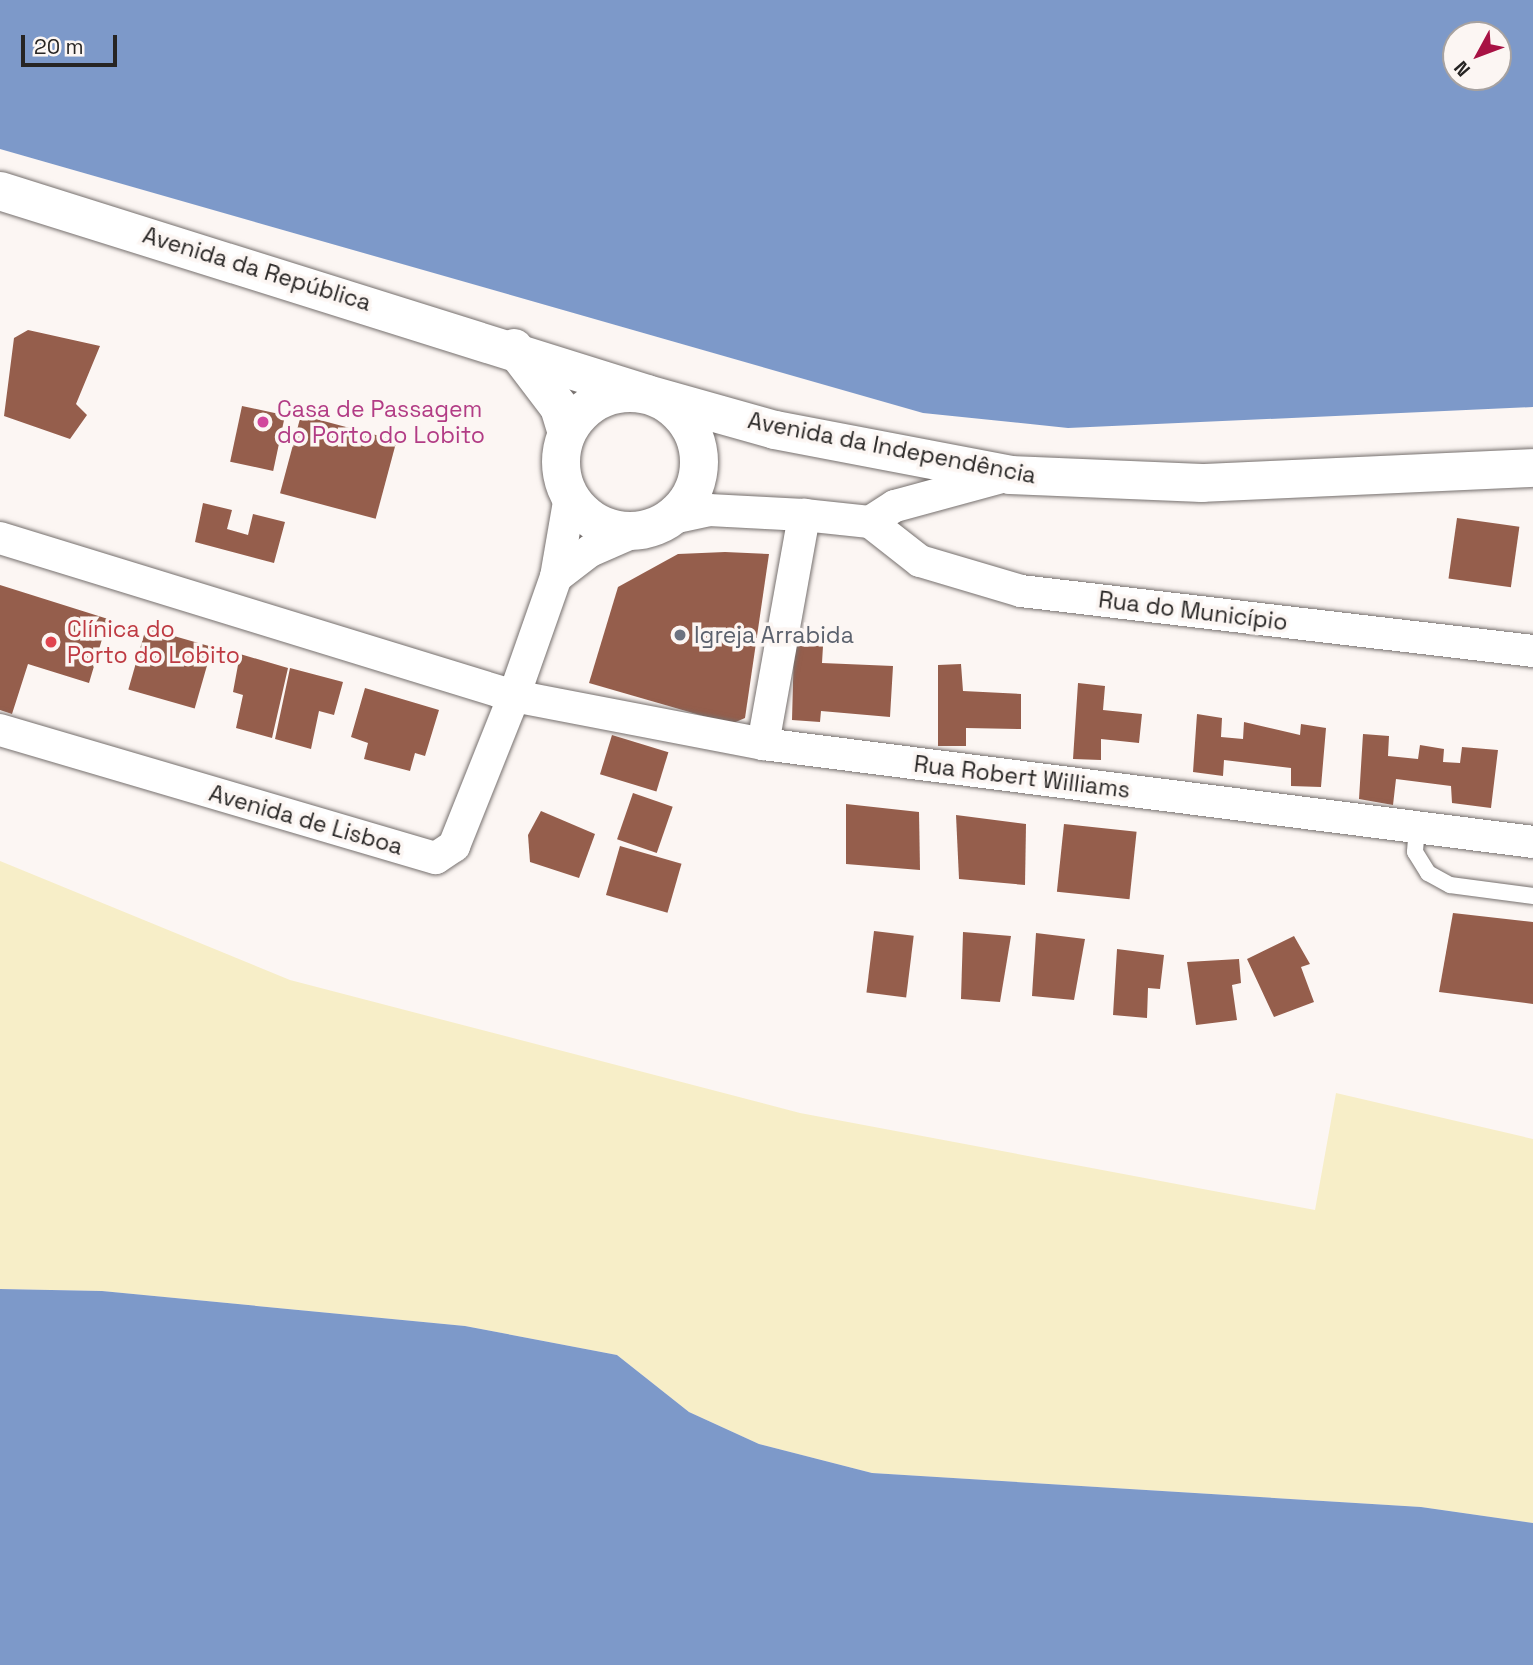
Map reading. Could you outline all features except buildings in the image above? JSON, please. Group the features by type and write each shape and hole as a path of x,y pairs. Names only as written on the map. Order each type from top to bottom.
{"street":[{"name":"Avenida da República","path":"0,191 513,348"},
{"name":"Avenida da Independência","path":"513,348 647,394 775,430 1010,475 1202,483 1533,468"},
{"path":"513,348 559,407 567,433 562,476 569,496 597,523 634,532"},
{"path":"567,433 600,399 647,394 668,404 696,438 697,482 672,518"},
{"path":"556,577 590,551 672,518 709,510 870,522 895,506 1010,475"},
{"path":"514,696 556,577 569,496"},
{"path":"763,744 804,515"},
{"name":"Rua do Município","path":"870,522 920,561 1021,591 1533,652"},
{"name":"Rua Robert Williams","path":"0,538 514,696 763,744 1533,842"},
{"name":"Avenida de Lisboa","path":"0,730 436,858 454,846 514,696"}],"lane":[{"path":"1417,828 1415,852 1428,873 1450,885 1533,896"}],"sand":[{"path":"0,861 290,980 800,1113 1315,1210 1336,1093 1533,1139 1533,1523 1421,1507 872,1473 759,1444 689,1412 617,1355 465,1326 102,1291 0,1289"}],"water":[{"path":"0,0 1533,0 1533,407 1068,428 923,413 0,149"},
{"path":"0,1289 102,1291 465,1326 617,1355 689,1412 759,1444 872,1473 1421,1507 1533,1523 1533,1665 0,1665"}],"place":[{"name":"Casa de Passagem do Porto do Lobito","path":"263,422"},
{"name":"Igreja Arrabida","path":"680,635"},
{"name":"Clínica do Porto do Lobito","path":"51,642"}]}
